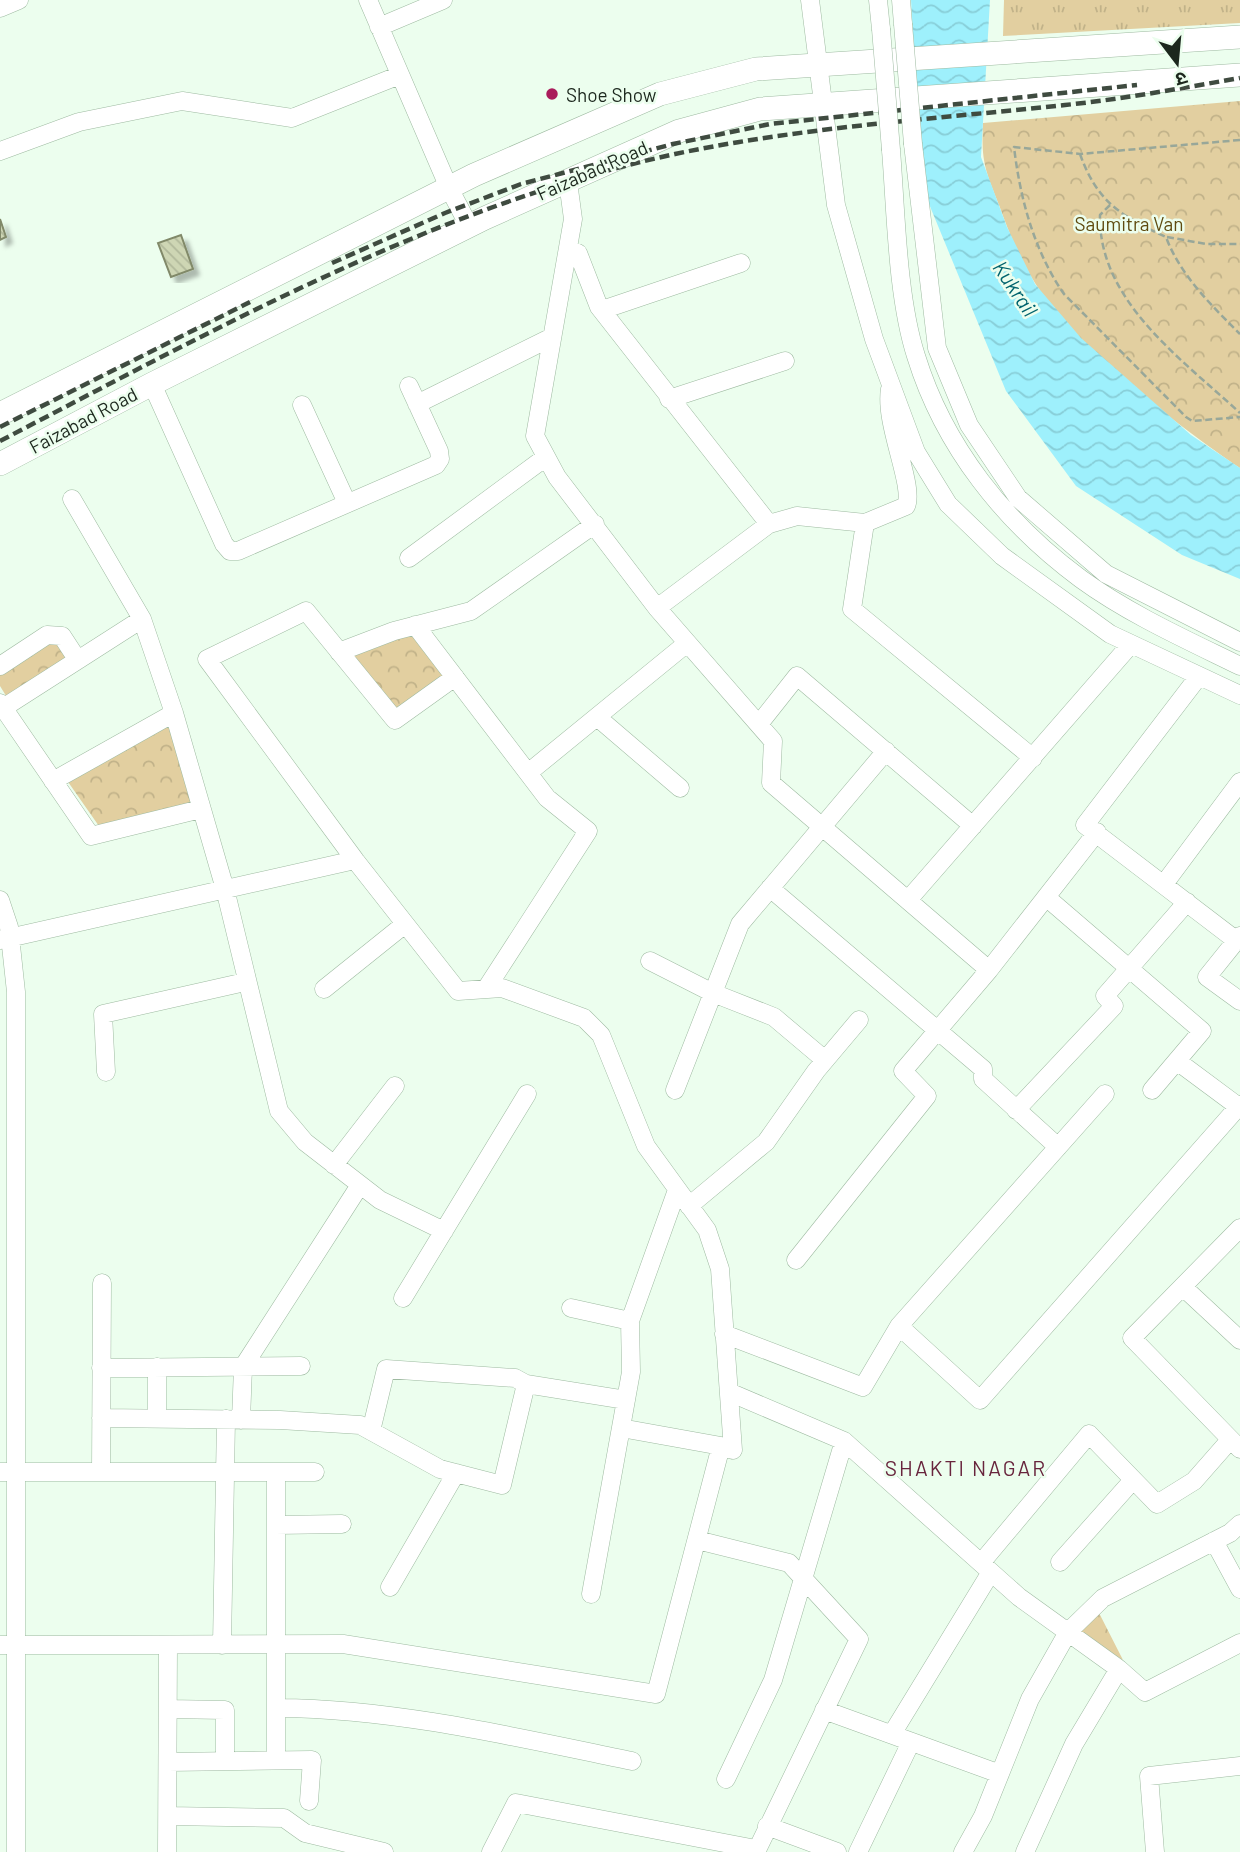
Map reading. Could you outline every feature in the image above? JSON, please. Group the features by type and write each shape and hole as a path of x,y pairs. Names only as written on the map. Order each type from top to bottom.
{"main road":[{"path":"0,414 449,188 660,94 756,69 1240,37"},
{"name":"Faizabad Road","path":"0,464 152,384 470,226 678,131 760,109 1023,88 1240,75"}],"street":[{"path":"0,8 19,0"},
{"path":"368,0 449,188 470,226"},
{"path":"379,27 443,0"},
{"path":"810,0 836,205 874,339 916,452 948,504 1002,555 1110,634 1240,695"},
{"path":"878,0 902,278 915,355 956,446 998,506 1082,579 1178,635 1240,666"},
{"path":"901,0 916,196 937,348 968,425 1018,498 1106,574 1240,642"},
{"path":"0,151 79,121 181,101 292,118 400,75"},
{"path":"568,182 573,219 536,436 546,457 557,477 657,608 773,741 771,783 989,970"},
{"path":"568,249 578,253 602,310 769,524"},
{"path":"602,310 741,263"},
{"path":"417,404 552,338"},
{"path":"669,399 785,360"},
{"path":"152,384 230,551 238,551 436,465 440,459 408,386"},
{"path":"657,608 769,524 797,516 864,523 906,506 910,497 887,406 891,384"},
{"path":"302,405 346,503"},
{"path":"409,558 546,457"},
{"path":"72,499 142,619 174,713 225,889 245,982 279,1111 305,1142 380,1200 444,1231"},
{"path":"864,523 852,609 1032,758"},
{"path":"339,652 415,625 471,611 595,524"},
{"path":"456,677 395,720 306,611 207,659 355,860 457,991 502,988 584,1018 601,1035 646,1146 707,1230 720,1269 733,1450 621,1428"},
{"path":"142,619 1,707 91,836 201,809"},
{"path":"415,625 547,798 589,831 486,989"},
{"path":"0,666 47,635 62,636 77,659"},
{"path":"528,773 686,644"},
{"path":"908,900 1132,644"},
{"path":"759,724 797,676 973,826"},
{"path":"1199,676 1085,825 1238,939 1207,977 1240,1001"},
{"path":"53,781 174,713"},
{"path":"597,717 680,788"},
{"path":"675,1090 740,924 886,751"},
{"path":"1164,884 1240,782"},
{"path":"796,1260 927,1096 903,1071 989,970 1097,832"},
{"path":"5,939 355,860"},
{"path":"770,888 939,1029 983,1069 984,1080 1058,1147"},
{"path":"1046,897 1202,1031 1152,1090"},
{"path":"0,900 16,992 8,1334 8,1711 16,1852"},
{"path":"1016,1110 1114,1006 1105,996 1187,902"},
{"path":"324,989 405,924"},
{"path":"650,961 713,993 774,1017 825,1060"},
{"path":"106,1072 103,1014 245,982"},
{"path":"689,1206 766,1142 825,1060 859,1020"},
{"path":"899,1326 980,1400 1239,1106 1177,1060"},
{"path":"334,1165 395,1086"},
{"path":"403,1298 527,1094"},
{"path":"724,1334 863,1387 899,1326 1105,1094"},
{"path":"222,1644 225,1472 243,1367 360,1185"},
{"path":"591,1594 631,1372 630,1321 677,1189"},
{"path":"892,1734 986,1568 1089,1434 1157,1504 1195,1481 1235,1444 1132,1338 1240,1228"},
{"path":"101,1472 102,1283"},
{"path":"1183,1287 1240,1340"},
{"path":"571,1308 630,1321"},
{"path":"102,1368 302,1366"},
{"path":"157,1367 157,1419"},
{"path":"371,1431 386,1368 515,1378 526,1384 626,1399"},
{"path":"101,1418 234,1419 360,1425 440,1469 502,1485 526,1384"},
{"path":"729,1392 844,1441 1019,1597 1119,1669 1145,1692 1240,1643"},
{"path":"726,1779 773,1680 844,1441"},
{"path":"8,1644 343,1644 656,1694 722,1446"},
{"path":"8,1472 314,1472"},
{"path":"276,1473 276,1760"},
{"path":"390,1587 456,1473"},
{"path":"1060,1562 1133,1480"},
{"path":"276,1525 342,1524"},
{"path":"963,1852 983,1816 1030,1699 1068,1632 1104,1598 1214,1541 1240,1524"},
{"path":"491,1852 516,1803 756,1850 859,1639 789,1563 696,1540"},
{"path":"1214,1541 1240,1589"},
{"path":"167,1852 168,1645"},
{"path":"1025,1852 1074,1744 1119,1669"},
{"path":"278,1708 335,1708 449,1723 632,1761"},
{"path":"168,1709 225,1710 225,1761"},
{"path":"824,1710 1000,1774"},
{"path":"858,1852 911,1742"},
{"path":"168,1762 312,1760 309,1801"},
{"path":"1155,1852 1149,1776 1240,1766"},
{"path":"168,1816 284,1818 305,1833 331,1846 384,1852"},
{"path":"767,1826 837,1852"}],"path":[{"path":"1240,140 1080,154 1014,147 1022,197 1049,272 1076,307 1192,421 1240,415"},
{"path":"1080,154 1094,186 1110,205 1126,217 1166,237 1206,244 1240,244"},
{"path":"1110,205 1100,215 1100,226 1116,281 1127,299 1161,340 1240,415"},
{"path":"1166,237 1173,255 1207,299 1240,334"}],"green space":[{"path":"1004,0 1240,0 1240,23 1003,36"},
{"name":"Saumitra Van","path":"1240,101 1240,468 1158,408 1101,358 1052,307 1019,255 987,174 983,156 983,123"},
{"path":"413,630 449,677 397,715 348,653"},
{"path":"56,639 70,660 8,699 0,686 0,675"},
{"path":"170,721 195,806 101,829 66,779"},
{"path":"1097,1609 1123,1660 1076,1633"}],"water":[{"name":"Kukrail","path":"911,0 990,0 981,157 1007,227 1035,284 1081,338 1191,435 1240,468 1240,579 1182,555 1076,486 1006,391 922,187"}],"building":[{"path":"0,219 6,237 0,240"},
{"path":"181,235 193,269 171,277 158,243"}],"railway":[{"path":"0,441 163,356 328,275 499,205 586,177 675,154 772,137 1087,103 1240,78"},
{"path":"332,263 445,213 521,184 673,144 770,124 1137,85"},
{"path":"0,427 250,302"}],"place":[{"name":"Shoe Show","path":"552,94"}],"district":[{"name":"SHAKTI NAGAR","path":"966,1467"}]}
